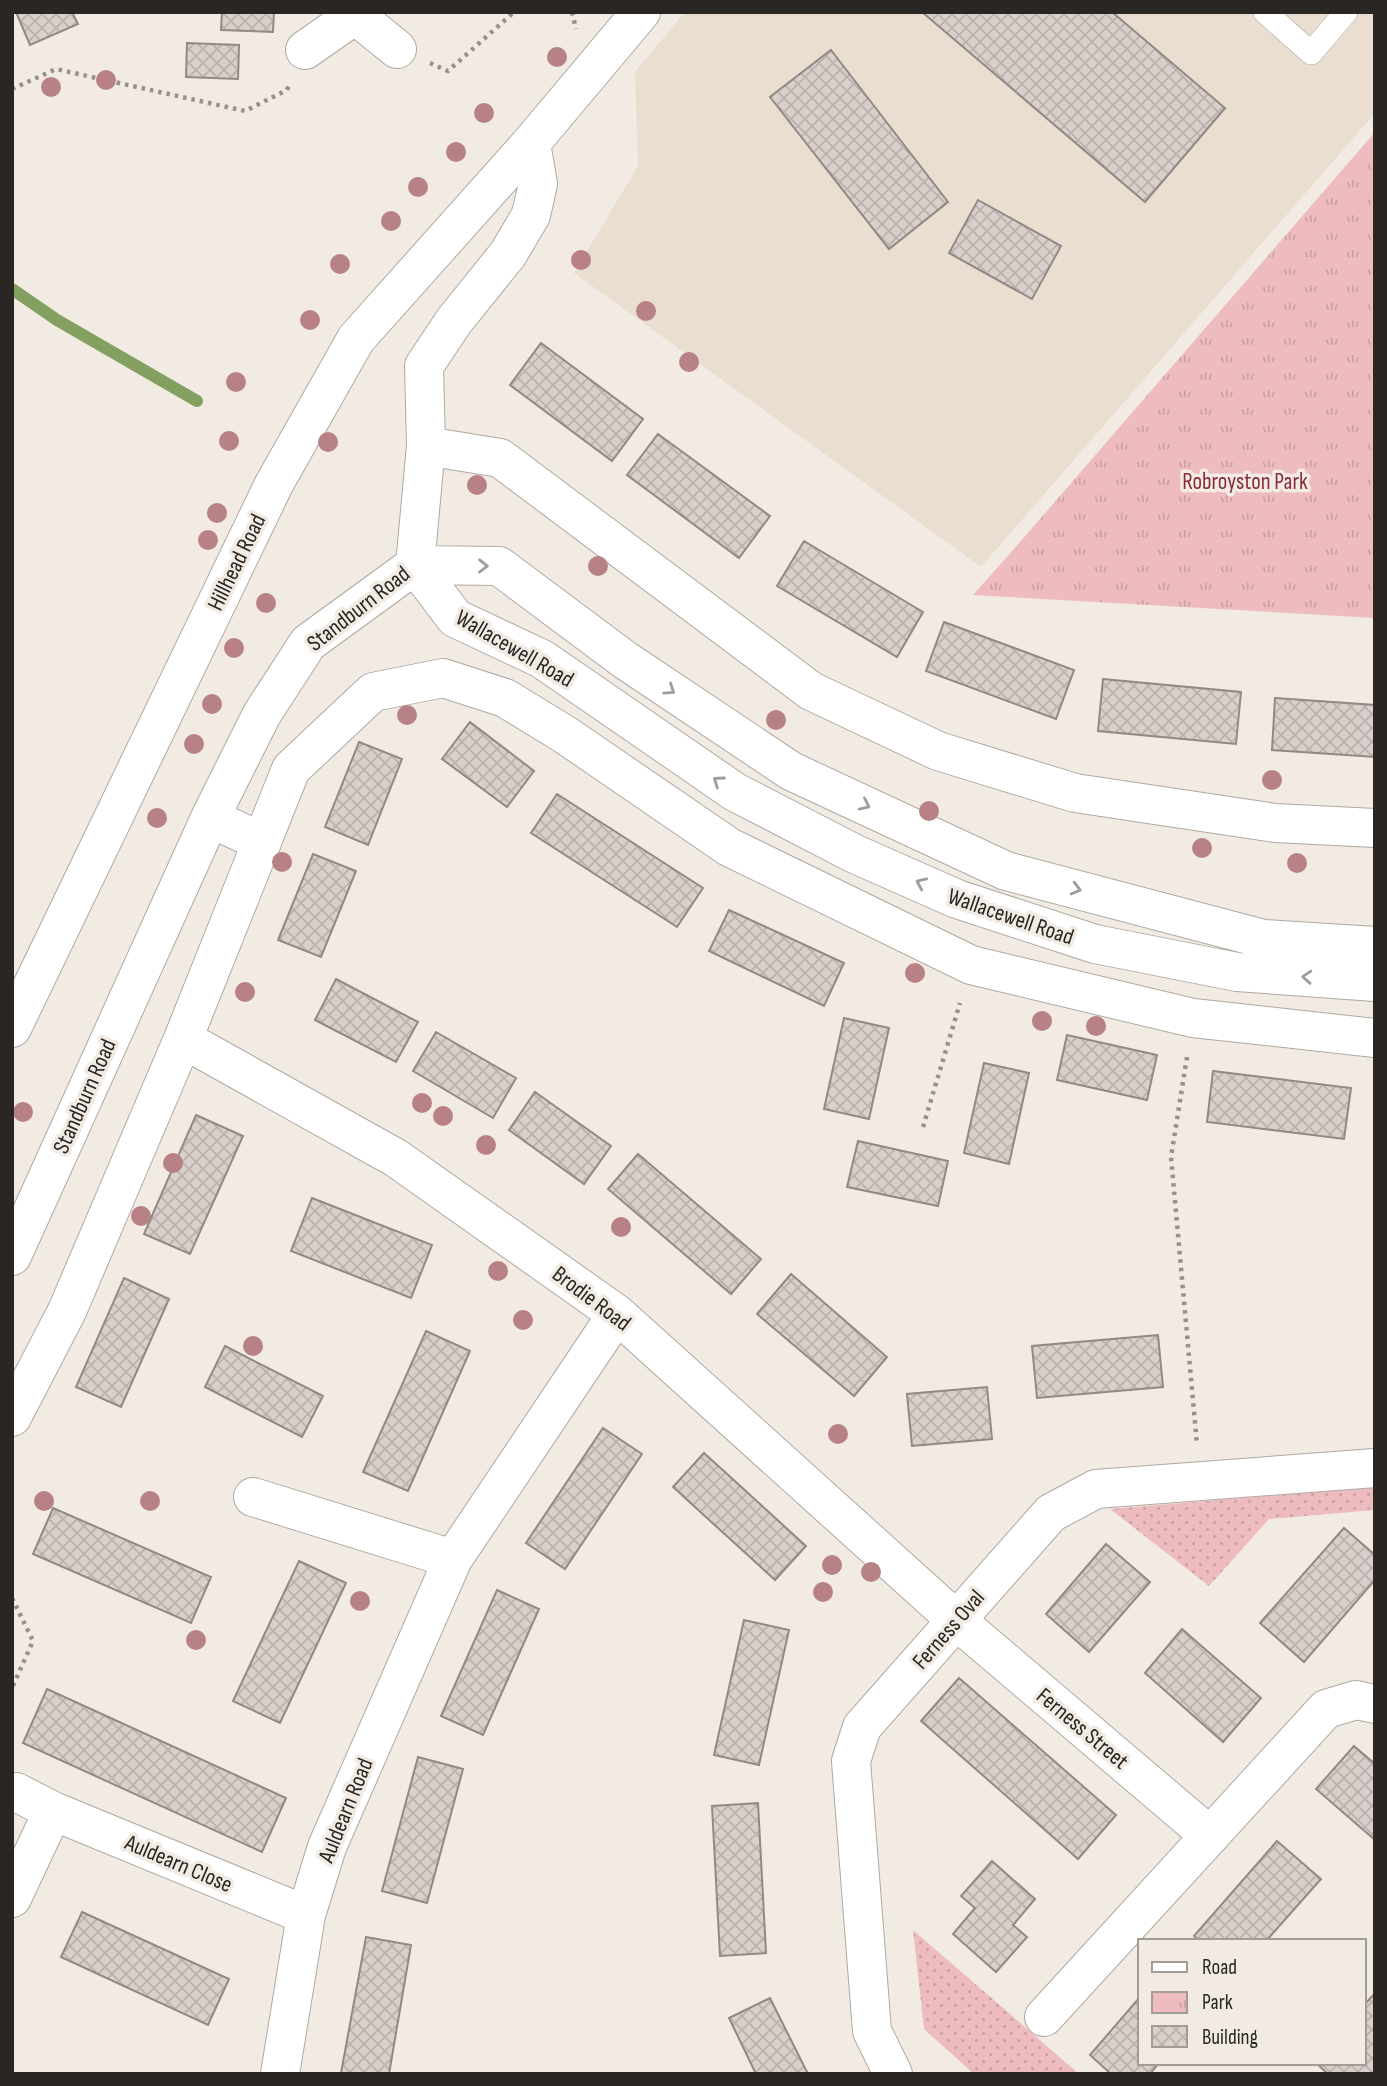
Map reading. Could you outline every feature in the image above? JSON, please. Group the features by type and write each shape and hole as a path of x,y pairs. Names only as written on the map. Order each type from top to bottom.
{"street":[{"path":"531,143 641,12"},
{"path":"305,50 355,14 397,49"},
{"name":"Standburn Road","path":"12,1256 210,818 262,714 308,643 415,565 426,446 424,366 454,321 508,254 531,215 538,184 531,143"},
{"name":"Hillhead Road","path":"12,1028 274,484 356,339 531,143"},
{"path":"426,446 500,458 811,691 938,751 1074,793 1275,823 1375,828"},
{"name":"Wallacewell Road","path":"415,565 499,566 625,660 791,771 1006,871 1264,939 1375,946"},
{"name":"Wallacewell Road","path":"415,565 455,618 542,659 734,792 855,854 957,899 1108,947 1237,972 1375,982"},
{"path":"12,1417 67,1311 183,1039 291,769 373,692 443,678 517,705 729,846 971,965 1193,1018 1375,1038"},
{"path":"210,818 262,842"},
{"name":"Brodie Road","path":"183,1039 397,1158 617,1314 956,1620"},
{"name":"Auldearn Road","path":"280,2074 306,1915 327,1847 453,1559 617,1314"},
{"name":"Ferness Oval","path":"893,2074 872,2031 851,1761 862,1727 1051,1513 1096,1489 1375,1468"},
{"path":"253,1497 453,1559"},
{"name":"Ferness Street","path":"956,1620 1210,1836"},
{"path":"1044,2017 1325,1709 1356,1700 1375,1704"},
{"name":"Auldearn Close","path":"16,1792 53,1811 306,1915"},
{"path":"12,1898 53,1811"}],"lane":[{"path":"1265,12 1311,53 1346,12"}],"path":[{"path":"397,49 448,71 514,12"},
{"path":"12,89 57,69 245,111 287,90 305,50"},
{"path":"923,1127 971,965"},
{"path":"1193,1018 1171,1157 1200,1481"},
{"path":"12,1598 33,1641 12,1688"}],"shaded area":[{"path":"685,12 1375,12 1375,113 981,567 574,273 638,166 635,72"}],"green space":[{"name":"Robroyston Park","path":"1375,132 1375,618 973,595 1027,534"},
{"path":"1375,1487 1375,1510 1269,1519 1209,1586 1110,1509"},
{"path":"913,1930 1079,2074 974,2074 924,2029"}],"building":[{"path":"16,12 72,12 78,24 30,45"},
{"path":"222,12 274,12 273,32 221,30"},
{"path":"922,12 1112,12 1225,108 1145,202"},
{"path":"187,43 239,45 238,79 186,77"},
{"path":"831,50 948,202 889,249 770,97"},
{"path":"978,200 1061,246 1032,299 949,253"},
{"path":"541,343 643,419 612,461 510,385"},
{"path":"658,434 770,516 739,558 627,475"},
{"path":"804,541 923,612 897,657 777,586"},
{"path":"944,622 1074,670 1056,719 926,671"},
{"path":"1103,679 1241,692 1236,744 1098,731"},
{"path":"1275,698 1375,705 1375,757 1272,750"},
{"path":"470,722 534,771 507,807 442,759"},
{"path":"359,742 402,759 368,845 325,827"},
{"path":"557,794 703,888 677,927 531,833"},
{"path":"313,854 356,871 321,957 278,940"},
{"path":"729,910 844,963 824,1006 709,951"},
{"path":"336,979 418,1022 396,1062 315,1020"},
{"path":"844,1018 889,1028 869,1119 824,1109"},
{"path":"436,1032 516,1078 493,1118 413,1071"},
{"path":"1067,1035 1157,1055 1147,1100 1057,1080"},
{"path":"984,1063 1029,1073 1009,1164 964,1153"},
{"path":"1213,1071 1351,1088 1344,1139 1207,1122"},
{"path":"535,1092 611,1146 584,1184 509,1130"},
{"path":"196,1115 243,1136 190,1254 144,1234"},
{"path":"858,1141 948,1161 938,1206 847,1187"},
{"path":"638,1154 761,1259 731,1294 608,1189"},
{"path":"312,1198 432,1245 411,1298 291,1251"},
{"path":"791,1274 887,1357 854,1396 757,1314"},
{"path":"124,1278 169,1299 121,1407 76,1387"},
{"path":"426,1331 470,1351 408,1491 363,1472"},
{"path":"1158,1335 1163,1387 1037,1398 1032,1346"},
{"path":"225,1346 323,1396 302,1437 205,1387"},
{"path":"987,1387 992,1439 912,1446 907,1394"},
{"path":"603,1428 642,1454 565,1569 526,1543"},
{"path":"704,1453 806,1546 775,1580 673,1487"},
{"path":"53,1508 211,1577 191,1623 33,1554"},
{"path":"1344,1528 1375,1555 1375,1580 1304,1662 1260,1623"},
{"path":"1106,1544 1150,1582 1089,1652 1046,1614"},
{"path":"299,1561 346,1583 280,1723 233,1701"},
{"path":"497,1590 539,1609 483,1735 441,1716"},
{"path":"744,1620 789,1630 759,1765 714,1755"},
{"path":"1182,1629 1261,1698 1223,1742 1145,1673"},
{"path":"959,1678 1116,1815 1078,1859 921,1721"},
{"path":"47,1689 286,1798 262,1852 23,1743"},
{"path":"1354,1746 1375,1764 1375,1840 1316,1789"},
{"path":"418,1757 463,1769 427,1903 382,1891"},
{"path":"758,1803 766,1953 720,1956 712,1806"},
{"path":"1277,1841 1321,1879 1268,1939 1197,1939 1194,1936"},
{"path":"992,1861 1035,1899 1013,1925 1027,1937 996,1972 953,1934 975,1908 961,1896"},
{"path":"82,1912 229,1979 208,2025 61,1957"},
{"path":"366,1937 411,1945 389,2074 341,2073"},
{"path":"1375,1993 1375,2074 1328,2074 1318,2065 1366,2065 1366,2003"},
{"path":"770,1998 808,2074 756,2074 729,2018"},
{"path":"1138,1999 1138,2065 1157,2065 1150,2074 1111,2074 1090,2055"}],"waterway":[{"path":"12,289 57,320 197,401"}]}
